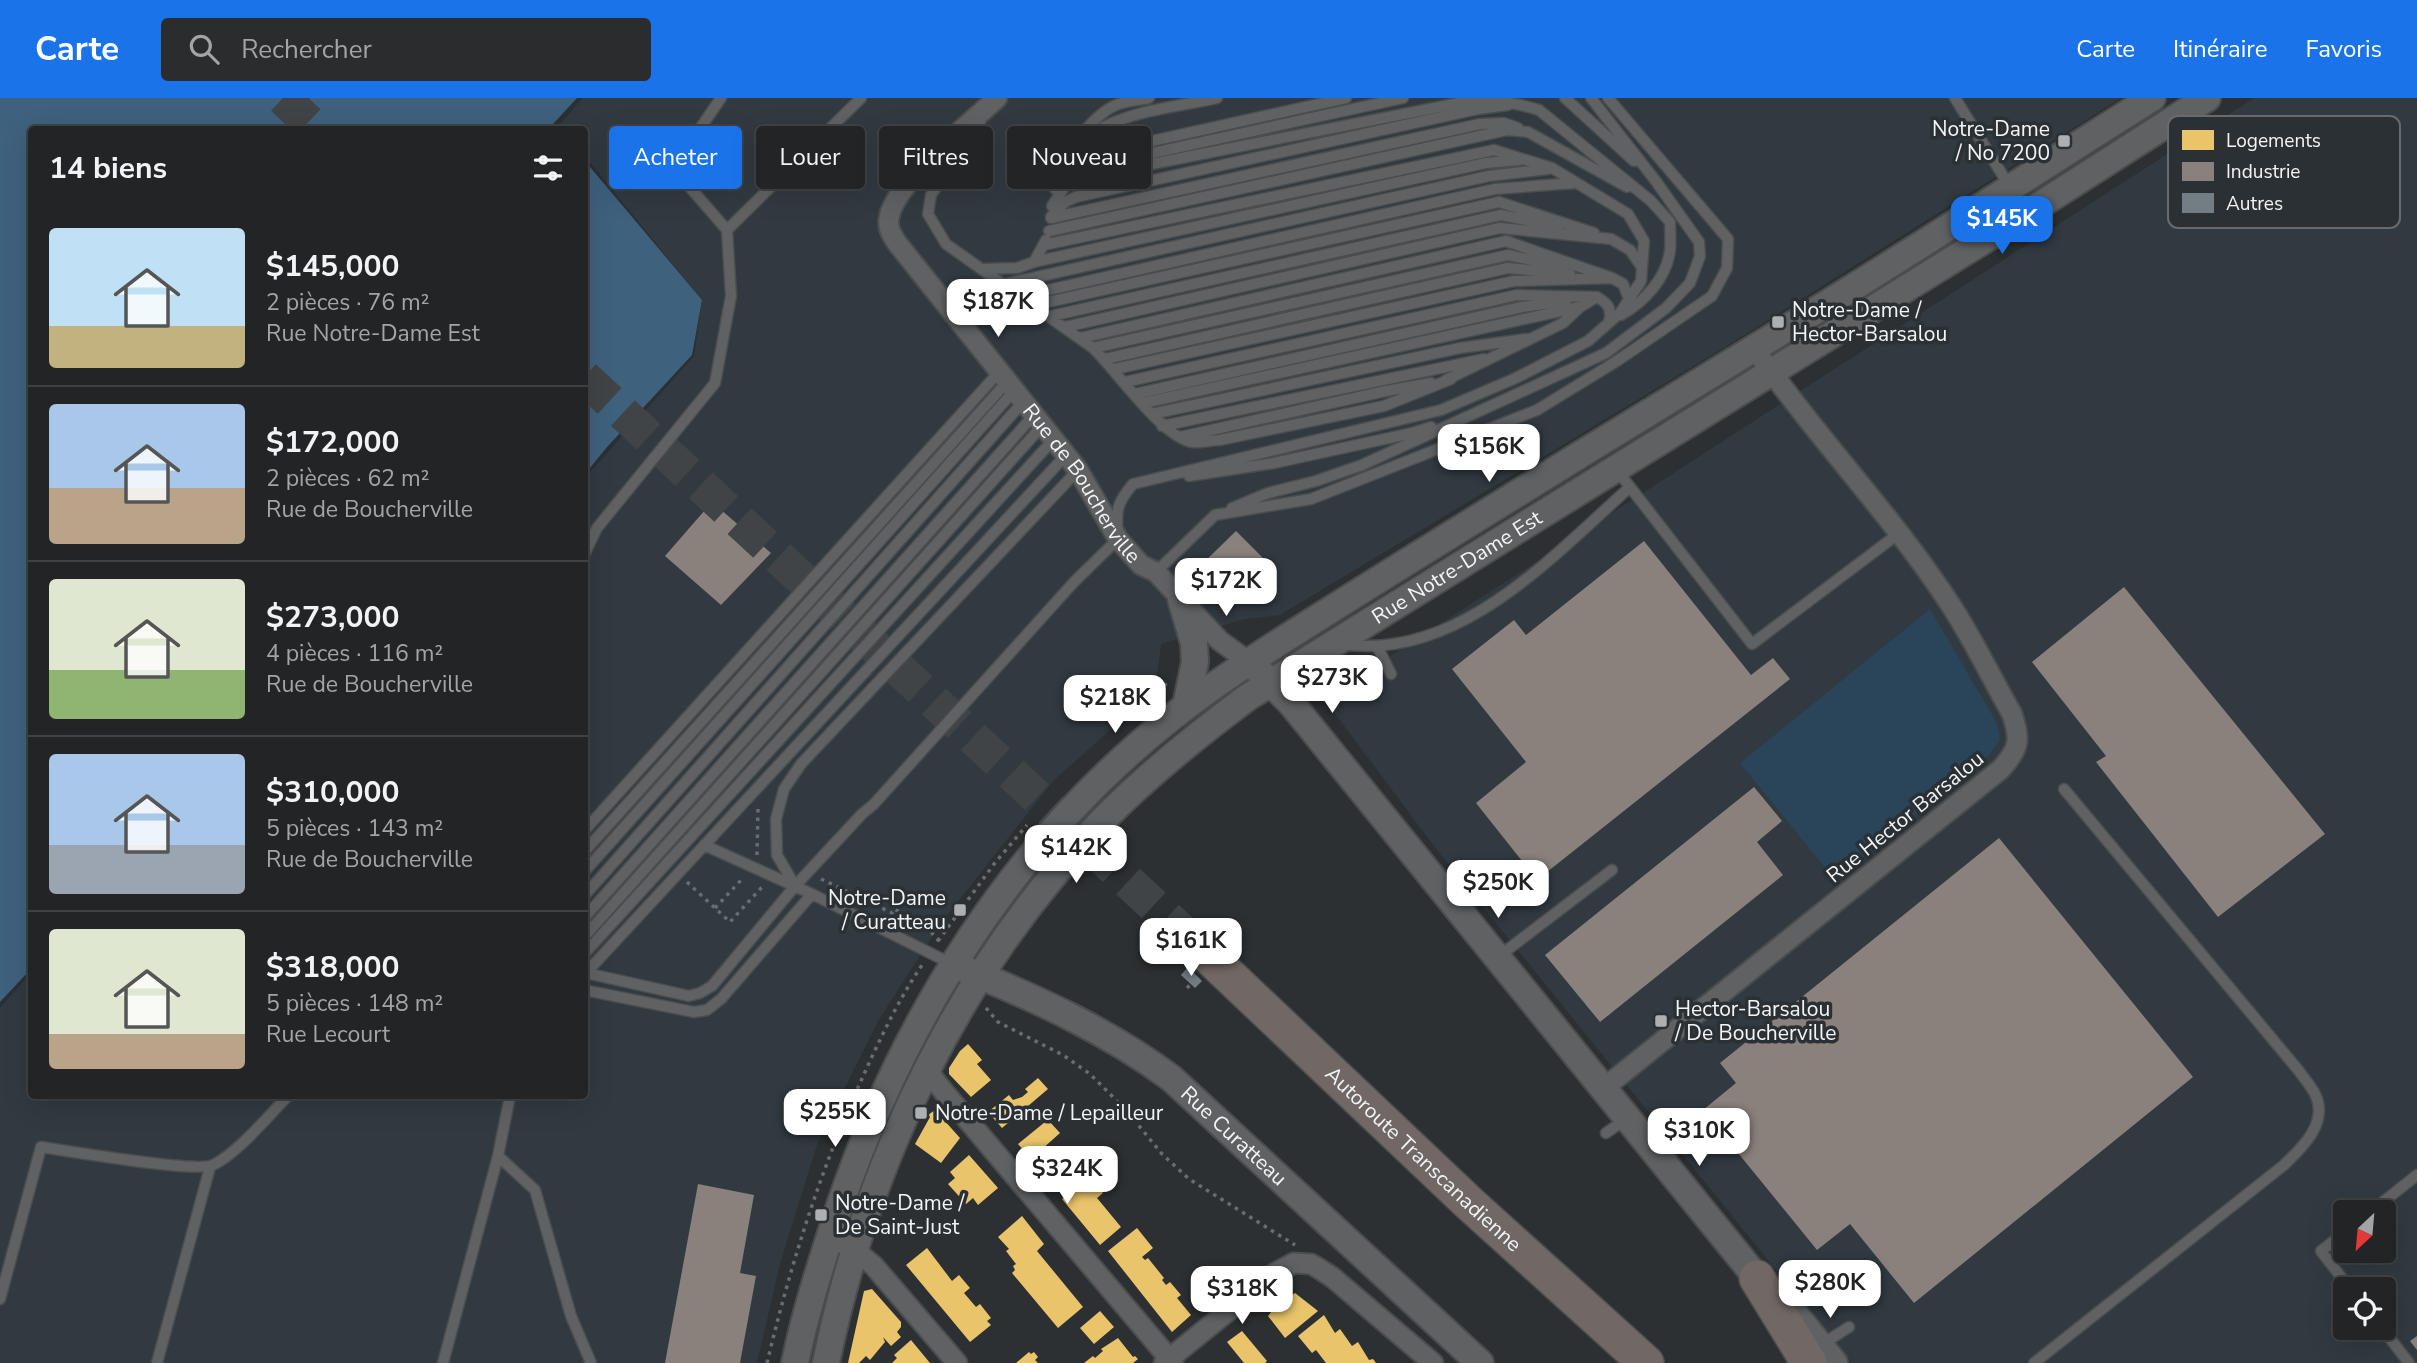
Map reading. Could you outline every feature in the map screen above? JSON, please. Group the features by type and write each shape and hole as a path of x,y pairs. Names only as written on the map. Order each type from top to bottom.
{"highway":[{"name":"Autoroute Transcanadienne","path":"1620,1363 1193,972 1469,1203 1646,1363"},
{"path":"1757,1278 1821,1357"}],"main road":[{"name":"Rue Notre-Dame Est","path":"795,1363 815,1281 867,1132 948,955 1068,813 1118,764 1186,706 1249,662 2152,98"},
{"name":"Rue Notre-Dame Est","path":"2179,116 2207,98"},
{"name":"Rue Notre-Dame Est","path":"825,1363 855,1250 891,1150 931,1059 979,975 1036,897 1102,821 1142,783 1195,737 1271,682 1623,478 1771,372 2168,123"},
{"path":"1181,599 1194,643 1195,662 1186,706"},
{"name":"Rue de Boucherville","path":"1249,662 1291,703 1604,1088 1617,1125 1646,1141 1757,1278"},
{"name":"Rue Curatteau","path":"948,955 979,975 1101,1033 1171,1078 1479,1363"}],"street":[{"name":"Rue de Boucherville","path":"997,99 901,190 889,215 888,227 897,243 1072,463 1118,539 1141,565 1156,572 1220,641 1249,662"},
{"name":"Rue Hector Barsalou","path":"1604,1088 2001,769 2018,744 2012,714 1953,608 1754,348"},
{"path":"931,1059 929,1069 937,1083 1169,1362 1275,1273 1301,1256 1332,1277 1433,1363"},
{"path":"829,1237 855,1250 882,1274 957,1363"}],"lane":[{"path":"588,547 597,528 715,383 731,296 727,230 673,168 721,98"},
{"path":"727,230 861,98"},
{"path":"1089,126 1115,106 1149,98"},
{"path":"1106,126 1124,118 1217,98"},
{"path":"1151,141 1346,98"},
{"path":"1151,153 1403,98"},
{"path":"1565,98 1655,180"},
{"path":"1156,572 1215,515 1268,493 1316,481 1362,465 1606,353 1666,308 1690,283 1700,256 1699,242 1591,98"},
{"path":"1215,515 1311,499 1537,410 1617,361 1712,296 1727,268 1728,239 1608,98"},
{"path":"1955,98 2026,214"},
{"path":"997,99 931,195 928,214 946,244 1093,348 1115,369 1162,426 1192,442 1220,440 1384,406 1451,379 1534,338 1563,323 1580,307 1597,298"},
{"path":"1052,206 1067,183 1076,179 1474,100 1520,104 1539,110 1651,201 1670,222 1670,252 1657,284 1638,305 1609,323"},
{"path":"1051,218 1065,202 1076,197 1478,109 1520,104"},
{"path":"1051,218 1480,124 1504,123 1528,132 1651,201"},
{"path":"1049,231 1482,134 1507,130 1528,132"},
{"path":"588,975 690,996 712,986 795,886 874,804 1074,582 1118,539 1116,514 1119,501 1133,484 1441,410 1516,378 1588,341 1620,313 1641,281 1644,241 1628,214 1552,169 1494,150 1044,245"},
{"path":"984,269 1017,268 1034,262 1486,163 1523,160"},
{"path":"1005,284 1489,176 1552,169"},
{"path":"1022,296 1495,189 1575,183"},
{"path":"1034,262 1049,231 1055,189"},
{"path":"1035,305 1499,202 1611,239 1630,250 1642,267"},
{"path":"1051,316 1501,215 1611,239"},
{"path":"1065,327 1500,228 1611,239"},
{"path":"1080,338 1506,241 1612,278 1623,284 1629,299"},
{"path":"1093,348 1508,255 1612,278"},
{"path":"1105,359 1508,268 1612,278"},
{"path":"1115,369 1514,281 1612,278"},
{"path":"1125,382 1517,295 1597,298 1607,303 1611,311 1609,323"},
{"path":"1135,394 1522,307 1597,298"},
{"path":"1143,403 1580,307"},
{"path":"1152,414 1460,348 1534,338"},
{"path":"1162,426 1498,356"},
{"path":"588,827 1025,404"},
{"path":"588,848 1025,404"},
{"path":"588,868 1025,404"},
{"path":"588,892 1025,404"},
{"path":"588,913 1025,404"},
{"path":"588,932 1025,404"},
{"path":"588,949 1025,404"},
{"path":"1133,484 1274,463 1412,433 1474,413"},
{"path":"588,971 704,845 1072,463"},
{"path":"795,886 777,855 776,819 784,789 801,764 1072,463"},
{"path":"1335,643 1378,648 1443,629 1482,611 1517,586 1623,478 1752,644 1898,534"},
{"path":"1378,648 1391,674"},
{"path":"2034,1363 2284,1165 2308,1140 2317,1124 2320,1109 2315,1094 2299,1071 2064,789"},
{"path":"704,845 948,955"},
{"path":"1498,958 1612,870"},
{"path":"588,991 695,1012 707,1010 721,999 812,894"},
{"path":"0,1299 41,1147 177,1166 210,1167 227,1156 285,1099"},
{"path":"443,1363 498,1156 509,1099"},
{"path":"1646,1141 1677,1117"},
{"path":"498,1156 535,1190 571,1316 592,1363"},
{"path":"157,1363 210,1167"},
{"path":"2385,1200 2417,1175"},
{"path":"2333,1242 2321,1251 2341,1277"},
{"path":"1821,1357 1849,1327"},
{"path":"2391,1340 2409,1363"}],"path":[{"path":"757,857 758,807"},
{"path":"715,908 744,877"},
{"path":"819,878 892,913 894,909 925,925 948,955"},
{"path":"686,880 730,922 762,887"},
{"path":"914,977 919,981"},
{"path":"983,1003 998,1022 1063,1055 1090,1074 1126,1110 1162,1154 1189,1179 1291,1241 1301,1256"}],"shaded area":[{"path":"0,98 577,98 553,124 555,126 28,126 28,972 0,1002"},
{"path":"583,98 2121,98 1727,346 1280,615 1245,619 1161,644 1155,690 1053,781 941,923 878,1021 818,1142 781,1260 757,1363 0,1363 0,1008 28,976 28,1099 588,1099 588,475 694,356 702,300 612,189 742,189 742,126 609,126 609,186 588,160 588,126 560,126"},
{"path":"2254,98 2417,98 2417,1363 1851,1363 1437,850 1324,699 2168,154 2168,228 2400,228 2400,116 2226,116"},
{"path":"588,165 702,300 692,355 588,470"},
{"path":"1930,609 1997,723 2000,740 1989,755 1835,880 1740,763"}],"building: Logements":[{"path":"968,1044 982,1060 977,1064 991,1080 971,1097 949,1074 949,1068"},
{"path":"1038,1078 1048,1089 1002,1128 988,1112 1009,1095 1013,1100 1022,1097 1028,1092 1025,1089"},
{"path":"935,1110 960,1138 941,1163 915,1144 930,1117 928,1115"},
{"path":"1049,1121 1060,1133 1031,1159 1018,1144"},
{"path":"1065,1153 1070,1158 1075,1153 1084,1162 1055,1188 1042,1173"},
{"path":"969,1155 998,1188 978,1205 973,1198 966,1204 948,1184 955,1178 950,1172"},
{"path":"1089,1177 1103,1193 1097,1198 1121,1227 1100,1245 1062,1199"},
{"path":"1022,1216 1044,1244 1037,1251 1083,1307 1058,1328 1012,1273 1016,1264 1006,1251 1009,1249 998,1237"},
{"path":"1137,1228 1153,1248 1142,1257 1145,1260 1148,1258 1164,1278 1162,1280 1166,1285 1170,1282 1181,1295 1177,1298 1191,1315 1172,1332 1108,1251"},
{"path":"927,1248 952,1281 959,1275 970,1288 964,1293 976,1307 980,1304 991,1318 987,1321 991,1325 970,1342 906,1265"},
{"path":"872,1289 901,1322 897,1332 901,1337 891,1346 883,1337 885,1342 870,1360 866,1356 859,1363 848,1363 864,1291"},
{"path":"1295,1293 1318,1311 1285,1338 1268,1316 1277,1305"},
{"path":"1100,1311 1114,1327 1094,1344 1080,1328"},
{"path":"1324,1315 1335,1333 1340,1329 1352,1346 1358,1342 1369,1360 1373,1359 1376,1363 1326,1363 1316,1350 1312,1353 1298,1336"},
{"path":"1242,1331 1267,1361 1265,1363 1244,1363 1227,1342"},
{"path":"1118,1338 1133,1357 1138,1359 1133,1363 1084,1363 1093,1356 1095,1358 1103,1351 1101,1349"},
{"path":"911,1340 930,1363 892,1363 897,1358 894,1355"},
{"path":"1029,1352 1034,1352 1038,1363 1016,1363"}],"building: Industrie":[{"path":"712,502 771,553 721,605 665,556"},
{"path":"1236,531 1272,567 1236,603 1199,567"},
{"path":"1644,541 1751,675 1773,658 1790,679 1537,880 1476,803 1526,762 1452,669 1514,620 1526,635"},
{"path":"2124,587 2325,834 2218,917 2096,762 2106,756 2032,662"},
{"path":"1754,787 1782,821 1757,842 1783,875 1600,1022 1545,955"},
{"path":"1999,838 2193,1077 1914,1303 1850,1224 1817,1250 1703,1110 1736,1083 1720,1063"},
{"path":"698,1184 754,1195 740,1273 756,1276 740,1363 665,1363"},
{"path":"2417,1336 2417,1350 2410,1341"}],"building: Autres":[{"path":"1188,967 1202,981 1195,988 1181,975"}],"tunnel":[{"path":"283,98 313,126"},
{"path":"588,381 1203,951"}],"place":[{"name":"Notre-Dame / No 7200","path":"2064,141"},
{"name":"Notre-Dame / Hector-Barsalou","path":"1778,322"},
{"name":"Notre-Dame / Curatteau","path":"960,910"},
{"name":"Hector-Barsalou / De Boucherville","path":"1661,1021"},
{"name":"Notre-Dame / Lepailleur","path":"921,1113"},
{"name":"Notre-Dame / De Saint-Just","path":"821,1215"}]}
